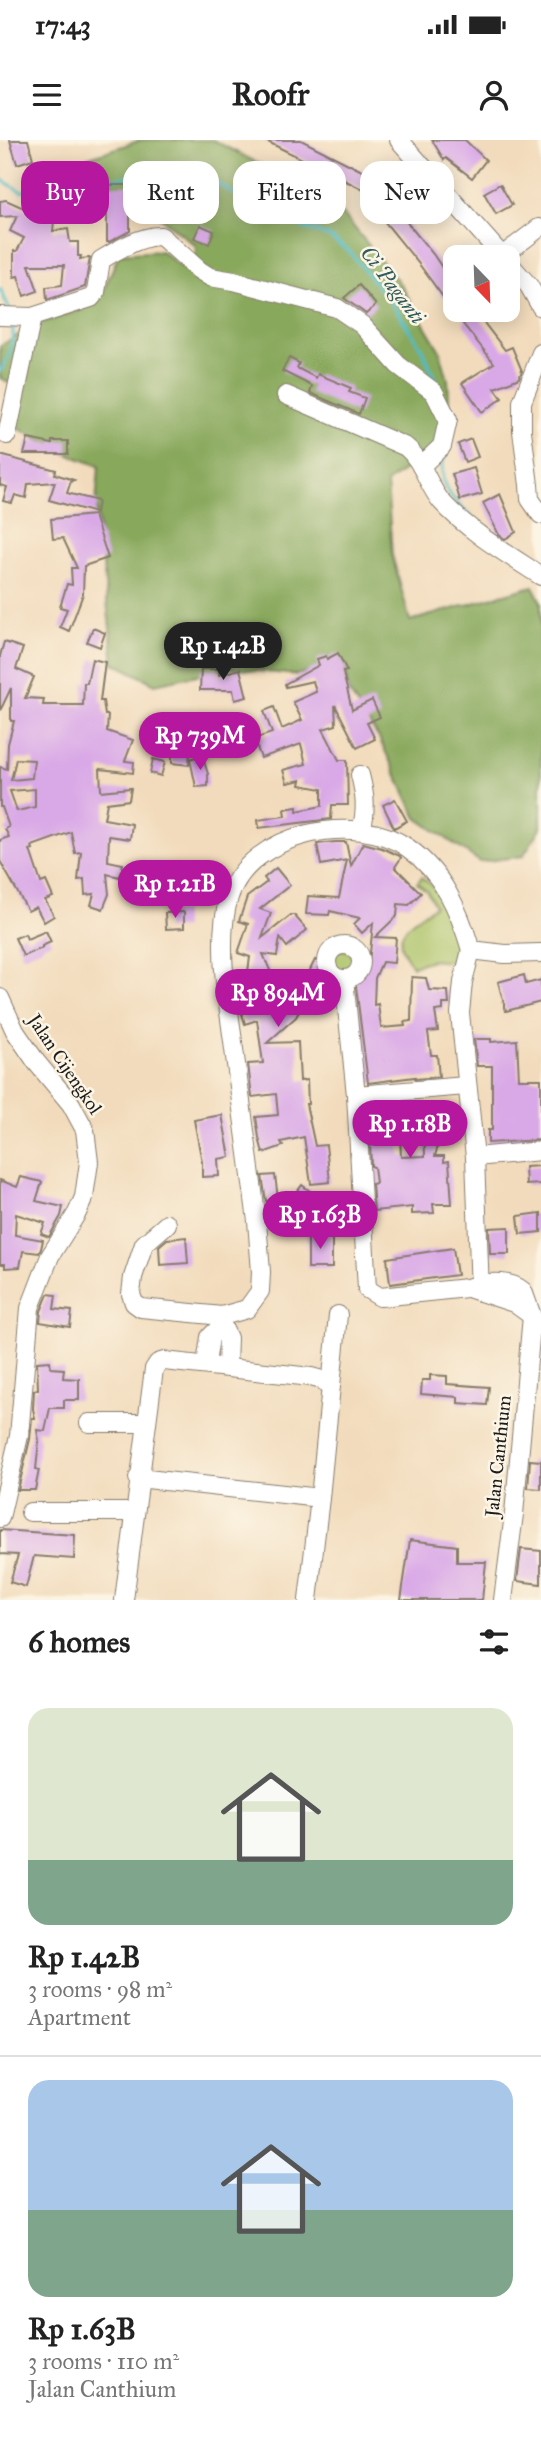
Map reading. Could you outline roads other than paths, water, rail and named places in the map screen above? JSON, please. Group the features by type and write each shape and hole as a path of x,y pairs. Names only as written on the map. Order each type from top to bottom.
{"street":[{"path":"399,140 492,245"},
{"path":"519,245 539,228"},
{"path":"7,435 18,314 91,298 96,292 101,260 113,252 161,236 210,277 329,305 362,325 398,365 434,392 448,420 442,446 421,466"},
{"path":"520,275 530,286 541,307"},
{"path":"541,353 522,402 528,493 541,515"},
{"path":"286,395 406,447 417,458 436,494 454,514 541,576"},
{"path":"360,775 365,793 365,817 361,830"},
{"path":"206,1364 210,1337 222,1320 254,1302 260,1291 261,1272 257,1221 223,965 224,931 230,896 248,868 262,855 306,834 336,829 361,830 398,842 432,870 442,882 461,918 471,950 463,982 460,1013 475,1157 476,1288"},
{"path":"471,950 505,954 541,953"},
{"path":"344,979 356,1096 466,1086"},
{"name":"Jalan Cijengkol","path":"0,998 15,1031 75,1112 85,1130 89,1162 84,1197 51,1256 30,1308 19,1436 0,1518"},
{"name":"Jalan Canthium","path":"356,1096 368,1289 380,1297 509,1283 523,1292 532,1316 514,1514 503,1600"},
{"path":"475,1157 541,1151"},
{"path":"167,1224 144,1244 133,1277 131,1294 134,1304 141,1308 222,1320"},
{"path":"308,1600 338,1315"},
{"path":"222,1320 228,1338 227,1367"},
{"path":"124,1600 138,1478 154,1368 158,1363 164,1361 206,1364 311,1377 322,1380 330,1388"},
{"path":"89,1423 146,1423"},
{"path":"138,1478 320,1498"},
{"path":"30,1512 135,1512"}],"waterway":[{"name":"Ci Paganti","path":"0,179 21,191 149,174 217,183 268,215 328,236 349,251 396,309 422,349 438,385"},
{"name":"Ci Paganti","path":"0,289 10,310"},
{"name":"Ci Paganti","path":"0,371 10,355 14,324"},
{"name":"Ci Paganti","path":"446,452 443,482 452,497 473,519"}]}
